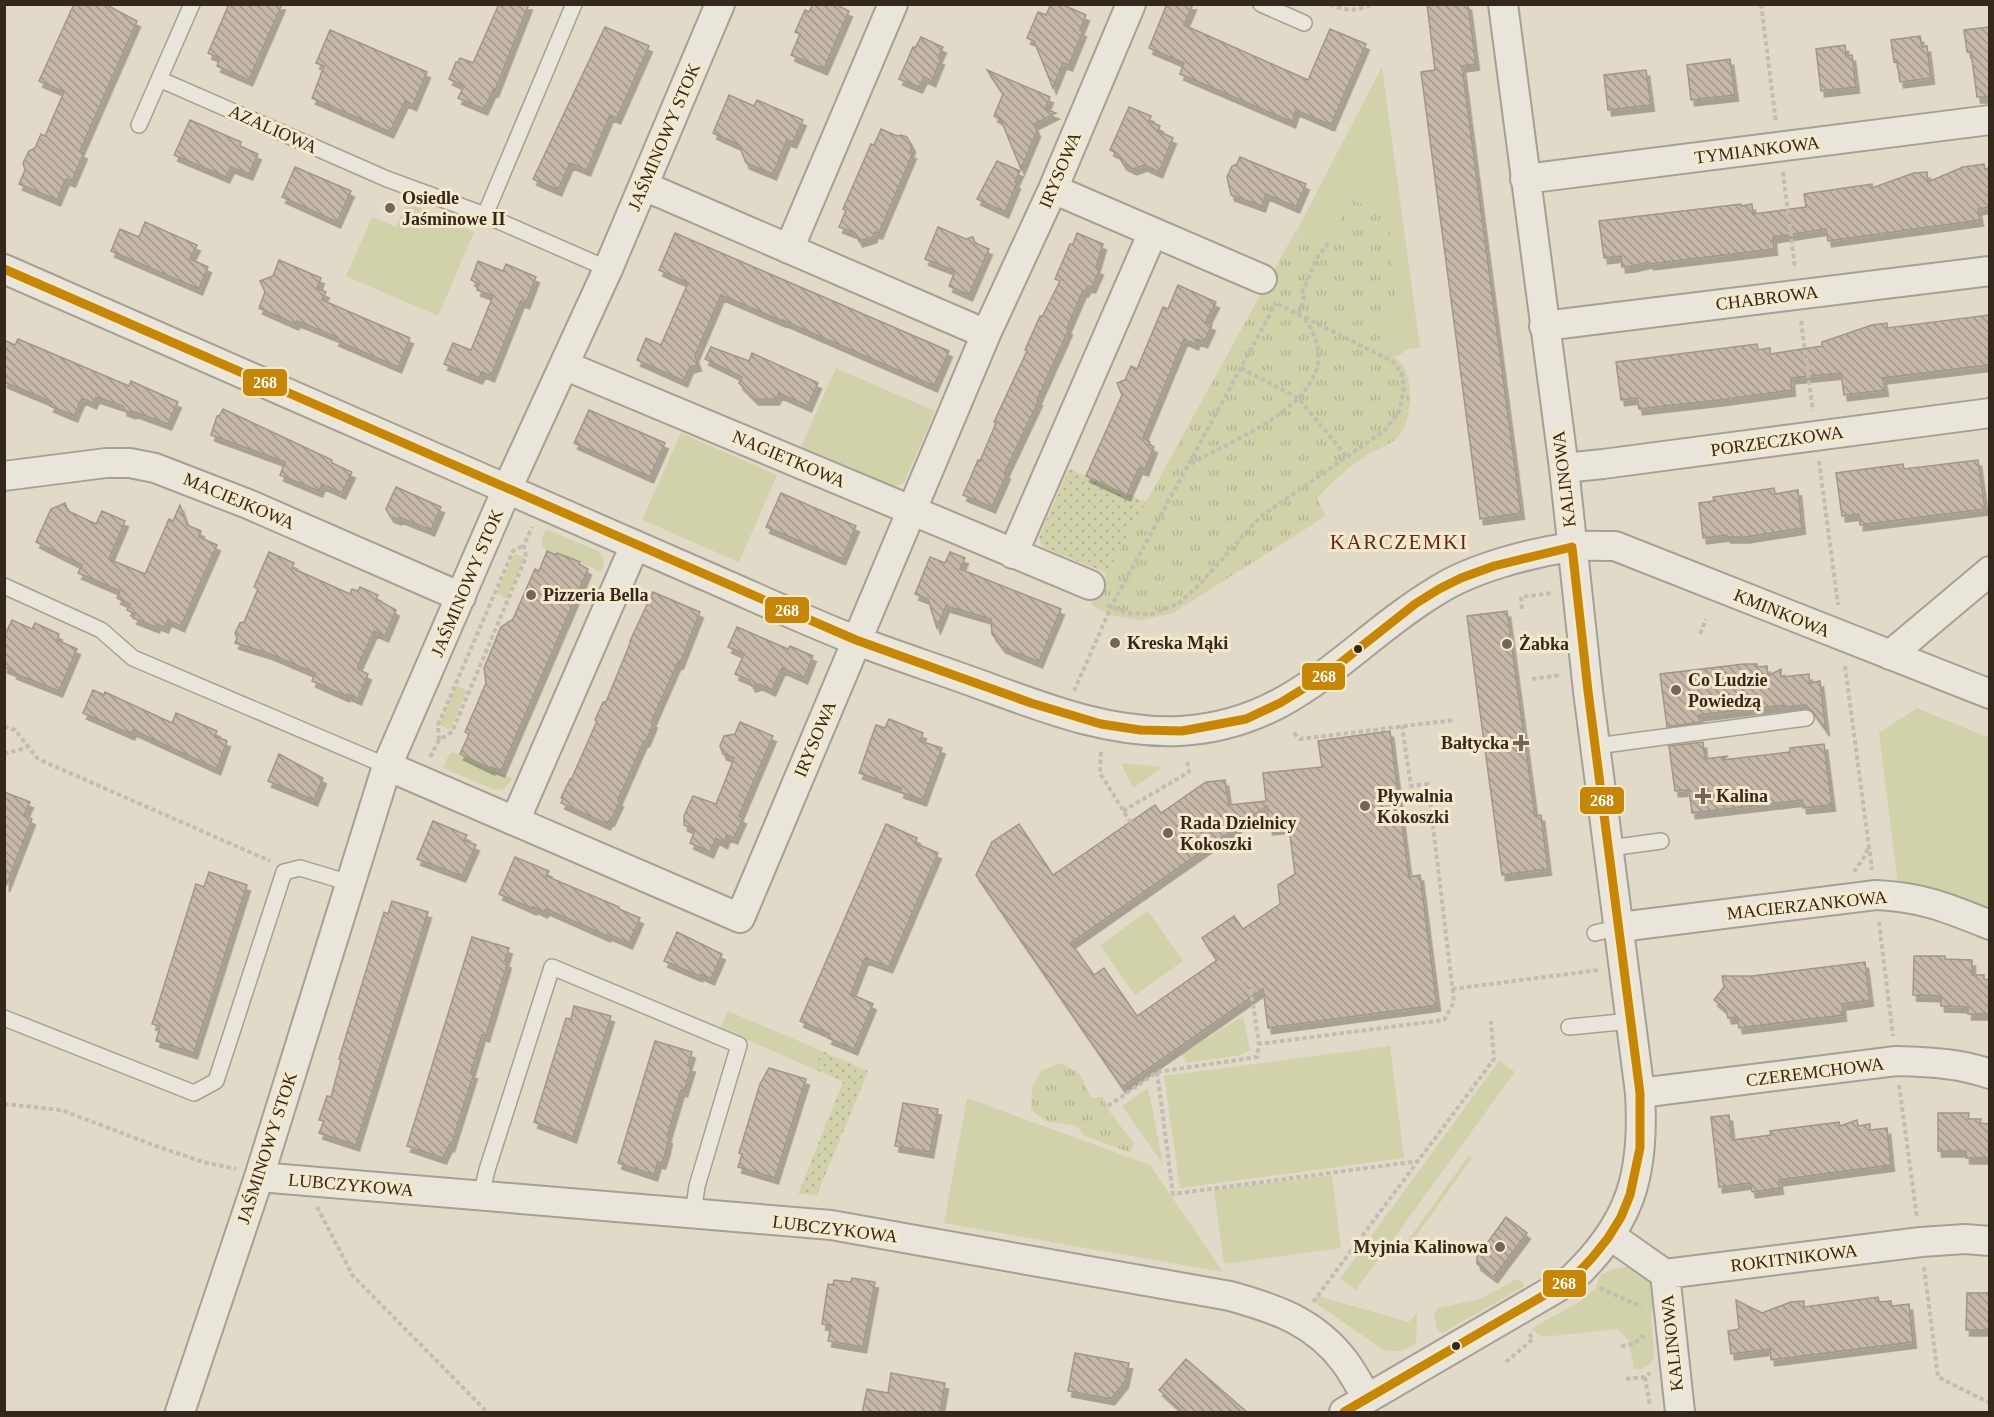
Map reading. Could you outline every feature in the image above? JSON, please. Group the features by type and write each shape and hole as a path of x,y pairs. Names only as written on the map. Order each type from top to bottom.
{"street":[{"name":"JAŚMINOWY STOK","path":"180,1413 259,1177 387,766 507,489 608,269 720,4"},
{"path":"789,249 893,4"},
{"name":"IRYSOWA","path":"387,766 740,918 986,334 1053,189 1131,4"},
{"name":"KALINOWA","path":"1356,1405 1572,1279 1598,1254 1611,1236 1630,1198 1639,1164 1642,1140 1640,1093 1632,1021 1607,930 1610,848 1564,468 1503,4"},
{"name":"TYMIANKOWA","path":"1525,180 1989,120"},
{"path":"644,186 986,334"},
{"path":"1053,189 1153,232 1269,291"},
{"path":"1013,554 1153,232"},
{"path":"4,269 856,640 1083,720 1140,730 1182,730 1246,719 1280,704 1324,676 1415,604 1461,578 1525,557 1572,547"},
{"name":"CHABROWA","path":"1544,326 1989,271"},
{"name":"NAGIETKOWA","path":"564,365 1090,585"},
{"name":"PORZECZKOWA","path":"1564,468 1989,413"},
{"name":"MACIEJKOWA","path":"4,476 106,463 130,463 155,468 182,476 461,597"},
{"path":"515,821 635,545"},
{"name":"KMINKOWA","path":"1572,547 1615,546 1989,694"},
{"path":"1890,655 1989,571"},
{"name":"MACIERZANKOWA","path":"1607,930 1876,895 1904,896 1939,904 1989,925"},
{"name":"CZEREMCHOWA","path":"1640,1093 1896,1061 1936,1062 1971,1067 1989,1074"},
{"name":"LUBCZYKOWA","path":"259,1177 831,1225 1230,1296 1287,1314 1311,1328 1332,1346 1346,1363 1356,1405"},
{"path":"1611,1236 1665,1274"},
{"name":"ROKITNIKOWA","path":"1665,1274 1921,1242 1965,1239 1989,1241"},
{"name":"KALINOWA","path":"1665,1274 1680,1413"}],"lane":[{"path":"139,125 192,4"},
{"path":"574,4 485,215 608,269"},
{"path":"1261,4 1304,23"},
{"name":"AZALIOWA","path":"159,79 387,179 485,215"},
{"path":"4,586 101,630 133,658 387,766"},
{"path":"1596,746 1806,718"},
{"path":"1610,848 1661,841"},
{"path":"4,1018 194,1093 216,1081 284,872 300,868 350,883"},
{"path":"481,1196 487,1170 552,967 740,1045 697,1186 693,1214"},
{"path":"1569,1027 1632,1021"}],"path":[{"path":"1330,4 1349,11 1371,4"},
{"path":"1298,314 1304,300 1302,293 1318,256 1328,243"},
{"path":"1071,697 1112,607 1241,368 1269,291 1298,314 1392,361 1401,372 1404,387 1400,410 1385,430 1260,518 1199,585 1178,604 1152,614 1128,613 1112,607 1090,597 1090,585"},
{"path":"1189,465 1278,416 1310,387 1318,372 1318,345 1312,328 1304,317"},
{"path":"1241,368 1298,398 1347,458"},
{"path":"425,765 439,740 452,732 526,557 524,545 535,520"},
{"path":"439,740 438,725 508,562 513,551 524,545"},
{"path":"1522,609 1521,597 1556,593"},
{"path":"1700,634 1706,619"},
{"path":"1532,679 1571,674"},
{"path":"1294,733 1300,739 1454,720"},
{"path":"4,726 15,730 38,759 269,860 284,872"},
{"path":"1259,1044 1444,1020 1454,1002 1428,784 1411,786 1402,726"},
{"path":"4,754 28,747"},
{"path":"1101,752 1100,773 1131,823"},
{"path":"1123,811 1189,772 1187,760"},
{"path":"1452,989 1605,969"},
{"path":"1108,1106 1157,1072 1257,1057 1259,1044 1250,985 1242,978"},
{"path":"1315,1298 1494,1059 1491,1021"},
{"path":"1157,1072 1173,1194 1419,1161"},
{"path":"4,1104 61,1110 175,1153 203,1162 245,1170 259,1177"},
{"path":"305,1182 353,1276 487,1413"},
{"path":"1923,1256 1938,1377 1989,1403"},
{"path":"1596,1286 1646,1309"},
{"path":"1506,1362 1533,1340 1526,1328"},
{"path":"1621,1346 1634,1344 1649,1332"},
{"path":"1626,1379 1645,1377 1653,1366"},
{"path":"1645,1377 1652,1412"}],"green space":[{"path":"1382,67 1420,348 1409,349 1395,357 1377,347 1396,293 1394,276 1336,231 1323,244 1296,232"},
{"path":"1349,199 1388,214 1396,293 1377,347 1398,360 1407,373 1410,402 1403,430 1392,442 1370,453 1349,468 1323,492 1317,499 1326,516 1173,613 1140,620 1114,616 1091,605 1295,232 1323,244 1329,228 1336,231"},
{"path":"407,202 474,232 438,316 346,276 372,217 396,227"},
{"path":"836,368 935,411 904,483 894,487 801,447"},
{"path":"681,433 777,475 739,562 642,520"},
{"path":"1069,469 1146,502 1107,573 1042,547 1039,537"},
{"path":"546,529 598,551 603,561 602,572 546,550 542,545 542,539"},
{"path":"516,554 524,559 508,597 505,598 497,592"},
{"path":"459,686 467,691 451,728 448,729 440,723 456,687"},
{"path":"1917,708 1989,738 1989,914 1898,885 1879,733"},
{"path":"453,752 513,778 504,789 495,790 443,768 449,754"},
{"path":"1121,763 1162,767 1163,767 1133,788"},
{"path":"1148,911 1183,961 1135,995 1100,945"},
{"path":"728,1011 822,1051 814,1069 720,1028"},
{"path":"1243,1016 1250,1050 1241,1055 1187,1063 1182,1054"},
{"path":"1390,1046 1404,1158 1180,1188 1164,1076"},
{"path":"822,1051 868,1071 817,1195 798,1194 843,1082 814,1069"},
{"path":"1499,1061 1515,1072 1356,1290 1340,1279"},
{"path":"1061,1063 1080,1074 1091,1098 1103,1097 1109,1111 1134,1143 1131,1153 1083,1135 1077,1126 1046,1121 1031,1110 1032,1087 1042,1070"},
{"path":"1148,1088 1163,1164 1122,1106"},
{"path":"967,1098 1150,1165 1223,1272 944,1223"},
{"path":"1469,1155 1472,1158 1404,1253 1401,1250"},
{"path":"1332,1175 1341,1248 1224,1264 1214,1190"},
{"path":"1629,1266 1649,1280 1656,1302 1651,1315 1654,1357 1646,1367 1634,1369 1629,1341 1618,1329 1542,1337 1532,1330 1579,1302 1596,1288 1600,1275"},
{"path":"1517,1279 1523,1282 1523,1287 1442,1333 1437,1330 1434,1314 1439,1308 1480,1299"},
{"path":"1317,1296 1409,1322 1417,1312 1416,1344 1401,1351 1384,1350 1314,1302"}],"building":[{"path":"74,4 105,4 137,21 80,151 84,153 72,181 66,179 57,200 19,184 25,170 23,163 29,151 35,148 41,134 45,136 64,92 39,81"},
{"path":"229,4 282,4 249,80 217,66 220,58 208,53"},
{"path":"499,4 529,4 495,91 493,90 484,109 458,98 464,86 449,79 460,58 473,63"},
{"path":"813,4 835,4 849,11 824,69 791,55 800,34 795,32 805,10 809,12"},
{"path":"1051,4 1061,4 1086,15 1080,30 1083,31 1069,65 1063,63 1053,88 1034,41 1027,38 1038,12 1046,15"},
{"path":"1167,4 1193,4 1184,25 1308,80 1330,29 1366,44 1331,125 1296,110 1292,122 1180,74 1184,63 1149,48"},
{"path":"1427,4 1468,4 1476,64 1462,66 1521,513 1480,519 1421,72 1435,70"},
{"path":"605,27 649,46 617,118 610,115 587,170 570,163 558,190 533,179"},
{"path":"1989,27 1989,97 1977,97 1971,52 1967,52 1964,30"},
{"path":"330,30 427,72 413,105 405,101 390,132 312,98 324,66 316,63"},
{"path":"1920,36 1922,47 1927,46 1931,78 1900,82 1891,40"},
{"path":"921,37 943,47 932,81 924,77 919,87 899,79 913,47 915,48"},
{"path":"1845,45 1846,56 1852,55 1856,87 1821,91 1816,49"},
{"path":"1730,59 1735,95 1691,100 1687,65"},
{"path":"987,70 1050,97 1045,109 1056,113 1034,124 1037,131 1021,169 1001,120 994,116 1003,94"},
{"path":"1646,70 1651,105 1608,110 1604,75"},
{"path":"729,95 754,106 757,100 803,120 793,142 787,140 773,174 746,163 739,145 713,133"},
{"path":"1129,107 1151,116 1149,121 1160,126 1158,131 1173,138 1159,172 1144,165 1133,169 1123,164 1118,154 1110,150"},
{"path":"190,120 241,142 240,146 258,154 249,174 231,167 226,177 174,155"},
{"path":"881,129 897,136 907,137 912,146 910,152 913,153 879,233 875,232 873,237 859,241 855,233 839,227 846,210 843,209 871,144 874,145"},
{"path":"1240,157 1306,184 1296,207 1266,194 1262,206 1231,195 1227,177 1232,166 1237,164"},
{"path":"997,161 1020,171 1005,212 977,199"},
{"path":"1984,164 1985,169 1989,168 1989,207 1978,209 1980,220 1828,241 1826,229 1773,237 1774,249 1650,264 1649,262 1632,266 1622,267 1621,256 1604,258 1599,221 1741,204 1741,206 1752,204 1753,214 1806,207 1804,194 1872,184 1872,188 1914,173 1927,172 1928,182 1963,167"},
{"path":"295,167 351,191 337,222 282,197"},
{"path":"145,222 197,245 190,259 208,267 199,289 111,251 120,229 139,237"},
{"path":"938,227 966,239 973,237 975,243 989,249 969,295 949,286 955,271 925,259"},
{"path":"675,233 949,351 934,386 721,295 695,356 698,365 690,367 684,381 637,360 646,338 661,345 688,283 659,270"},
{"path":"1077,233 1103,244 1096,268 1100,269 1092,287 1088,286 1083,291 1067,328 1069,329 1005,472 1007,473 992,507 963,495 978,460 980,461 996,423 994,422 1027,351 1025,350 1040,316 1042,317 1060,281 1055,279"},
{"path":"279,260 321,278 317,288 326,292 322,300 410,338 398,367 335,340 337,337 297,321 295,324 259,308 265,292 260,281 273,276"},
{"path":"478,261 503,271 506,264 536,277 526,303 521,301 491,376 482,372 479,378 444,364 453,343 471,350 493,296 477,290 479,284 471,280"},
{"path":"1178,285 1216,302 1206,322 1212,325 1204,342 1197,339 1195,344 1184,339 1143,438 1154,447 1145,470 1139,468 1127,495 1086,476 1122,395 1117,383 1125,380 1131,366 1137,369 1163,307 1168,309"},
{"path":"1989,315 1989,365 1883,378 1885,390 1844,395 1841,373 1791,378 1792,390 1719,400 1639,409 1637,398 1621,400 1616,362 1757,344 1758,350 1770,348 1770,354 1822,346 1822,342 1872,325 1887,323 1887,328"},
{"path":"18,339 129,386 131,381 178,402 168,424 124,410 123,406 96,397 93,403 82,398 74,416 50,406 52,402 4,382 4,340 15,345"},
{"path":"711,347 749,361 752,353 818,383 808,406 779,393 776,399 755,399 739,383 742,377 705,359"},
{"path":"223,409 332,460 332,463 352,472 342,493 322,484 319,491 280,475 285,462 211,435 217,416"},
{"path":"589,410 665,443 650,477 574,443"},
{"path":"1978,460 1985,509 1860,525 1859,514 1842,516 1836,473 1903,464 1904,469"},
{"path":"396,487 441,507 431,530 390,516 386,509"},
{"path":"1774,488 1775,494 1798,490 1802,528 1746,537 1727,537 1727,535 1703,538 1699,503 1714,501 1713,497"},
{"path":"781,493 856,526 842,559 766,527"},
{"path":"65,503 68,511 96,524 102,511 125,521 109,559 145,574 169,519 173,521 180,505 187,525 201,531 199,537 217,545 181,626 168,620 165,627 157,624 156,627 133,618 135,614 127,610 130,604 117,598 120,591 78,573 82,565 36,542 51,509"},
{"path":"547,551 580,562 579,564 588,569 501,771 491,767 491,769 460,754 469,734 465,732 486,683 484,668 501,627 513,619 535,569 539,571"},
{"path":"269,552 294,563 292,568 350,594 352,589 358,591 360,587 378,595 376,599 396,610 385,636 374,631 358,666 358,669 368,674 358,699 312,681 315,673 270,654 235,643 237,638 235,633 240,623 244,622 258,589 254,587"},
{"path":"950,552 965,558 960,569 1061,609 1039,662 1002,647 992,634 991,619 946,606 937,628 928,599 915,594 930,557 945,563"},
{"path":"653,592 700,612 680,663 678,662 652,721 654,722 646,741 644,741 618,800 620,801 607,824 561,803 563,799 561,798 597,721 595,720 603,702 606,702 630,641"},
{"path":"1507,611 1535,816 1541,815 1548,869 1502,875 1467,616"},
{"path":"12,620 32,629 35,623 59,634 57,640 77,649 59,691 13,673 14,671 4,667 4,637"},
{"path":"737,627 788,649 790,646 813,656 804,678 782,668 772,690 759,684 752,686 749,680 735,674 744,654 728,647"},
{"path":"1757,664 1757,667 1767,666 1768,676 1781,669 1781,677 1809,674 1810,683 1820,681 1826,730 1806,705 1784,707 1784,705 1699,715 1700,722 1667,727 1660,674"},
{"path":"93,690 104,695 105,692 172,723 176,713 217,731 215,736 227,741 217,769 133,730 131,734 83,713"},
{"path":"889,719 923,733 920,741 942,748 923,800 900,792 901,788 859,773 876,725 885,728"},
{"path":"740,722 773,736 739,816 743,818 734,838 727,835 724,843 716,838 710,852 690,843 695,830 684,825 684,816 693,796 716,804 734,758 723,754 720,746 724,736 735,734"},
{"path":"1390,731 1409,877 1420,875 1437,1005 1268,1028 1263,989 1122,1087 976,875 992,842 1019,824 1053,875 1155,805 1161,813 1206,782 1225,780 1229,805 1266,801 1263,773 1322,767 1318,741","holes":["1267,806 1269,829 1289,827 1295,874 1278,885 1280,904 1243,929 1234,916 1202,938 1217,960 1137,1016 1104,968 1094,975 1071,943"]},
{"path":"1703,742 1705,759 1728,756 1722,760 1790,752 1790,748 1824,744 1832,805 1803,808 1802,800 1692,813 1689,790 1675,791 1669,746"},
{"path":"279,754 323,778 314,800 268,781"},
{"path":"4,792 30,802 24,815 32,819 6,886"},
{"path":"433,821 467,835 464,840 476,845 462,876 417,859"},
{"path":"886,824 917,838 915,843 938,853 889,967 865,958 851,994 873,1004 854,1049 828,1038 830,1034 800,1021"},
{"path":"515,857 549,871 546,876 640,918 629,943 608,934 607,936 546,909 544,912 533,907 533,909 499,894"},
{"path":"209,872 247,885 194,1053 156,1041 160,1026 152,1024 196,884 204,887"},
{"path":"392,901 428,912 356,1145 319,1133 324,1121 319,1120 327,1096 331,1097 341,1060 339,1059 384,912 388,914"},
{"path":"677,932 722,954 711,979 664,961"},
{"path":"472,937 509,948 505,961 508,962 486,1036 482,1035 471,1072 474,1073 451,1146 449,1145 443,1158 407,1146"},
{"path":"1914,956 1945,956 1945,959 1972,960 1972,975 1984,975 1984,979 1989,980 1989,1014 1968,1014 1968,1007 1941,1006 1941,996 1913,995"},
{"path":"1865,962 1870,1000 1842,1004 1843,1015 1739,1028 1737,1017 1728,1018 1726,1010 1714,1000 1724,987 1722,976 1752,976"},
{"path":"574,1006 611,1016 573,1137 534,1122 566,1018 571,1019"},
{"path":"655,1041 692,1052 688,1065 692,1066 684,1091 681,1090 662,1163 658,1162 654,1175 618,1163"},
{"path":"769,1068 806,1079 775,1178 738,1167 742,1154 739,1153 760,1084"},
{"path":"903,1103 938,1109 930,1152 895,1146"},
{"path":"1938,1113 1969,1113 1968,1119 1981,1119 1980,1123 1989,1124 1989,1158 1966,1158 1966,1151 1938,1151"},
{"path":"1729,1115 1732,1140 1771,1135 1770,1131 1839,1122 1840,1126 1857,1120 1858,1126 1870,1124 1870,1130 1887,1128 1891,1165 1779,1180 1780,1188 1752,1192 1750,1183 1719,1187 1711,1117"},
{"name":"Myjnia Kalinowa","path":"1506,1217 1527,1233 1494,1277 1477,1264 1477,1257"},
{"path":"852,1278 875,1282 863,1347 828,1341 831,1326 822,1324 828,1284 833,1285 834,1280 851,1282"},
{"path":"1967,1293 1989,1293 1989,1330 1966,1330"},
{"path":"1878,1297 1879,1302 1891,1301 1892,1306 1909,1304 1913,1342 1771,1360 1770,1349 1731,1354 1728,1331 1739,1329 1736,1300 1762,1313 1791,1302 1804,1301 1804,1307"},
{"path":"1075,1353 1129,1363 1125,1382 1111,1399 1068,1391"},
{"path":"1186,1359 1248,1413 1184,1413 1159,1390"},
{"path":"891,1373 945,1383 940,1413 862,1413 867,1389 888,1393"}],"transit line":[{"name":"268","path":"4,269 856,640 1031,703 1101,724 1140,730 1182,731 1246,719 1280,703 1324,676 1415,604 1439,589 1494,566 1572,547"},
{"name":"268","path":"1344,1412 1572,1279 1608,1238 1621,1217 1630,1195 1640,1148 1640,1093 1588,691 1572,547"}],"place":[{"name":"Osiedle Jaśminowe II","path":"390,208"},
{"name":"Pizzeria Bella","path":"531,595"},
{"name":"Kreska Mąki","path":"1115,643"},
{"name":"Żabka","path":"1507,644"},
{"name":"Co Ludzie Powiedzą","path":"1676,690"},
{"name":"Bałtycka","path":"1521,743"},
{"name":"Kalina","path":"1703,796"},
{"name":"Pływalnia Kokoszki","path":"1365,806"},
{"name":"Rada Dzielnicy Kokoszki","path":"1168,833"},
{"name":"Myjnia Kalinowa","path":"1500,1247"}],"district":[{"name":"KARCZEMKI","path":"1399,542"}]}
